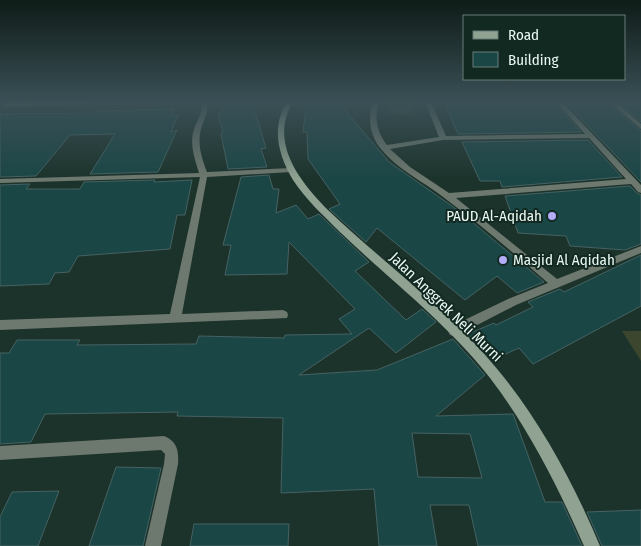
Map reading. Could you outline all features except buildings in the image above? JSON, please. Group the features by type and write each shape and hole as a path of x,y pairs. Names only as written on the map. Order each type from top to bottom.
{"street":[{"path":"175,319 204,175 196,152 198,127"},
{"name":"Jalan Anggrek Neli Murni","path":"280,127 279,132 282,145 291,170 317,205 454,332 492,372 534,431 592,546"},
{"path":"374,127 384,148 421,178 448,196 556,284"},
{"path":"439,127 443,138"},
{"path":"583,127 641,190"},
{"path":"384,148 443,138 591,136"},
{"path":"0,181 204,175 291,170"},
{"path":"448,196 633,181"},
{"path":"454,332 512,302 641,249"},
{"path":"0,324 283,315"},
{"path":"0,453 164,443 172,452 171,464 153,546"}],"green space":[{"path":"622,331 641,331 641,361"}],"place":[{"name":"PAUD Al-Aqidah","path":"552,216"},
{"name":"Masjid Al Aqidah","path":"503,260"}]}
